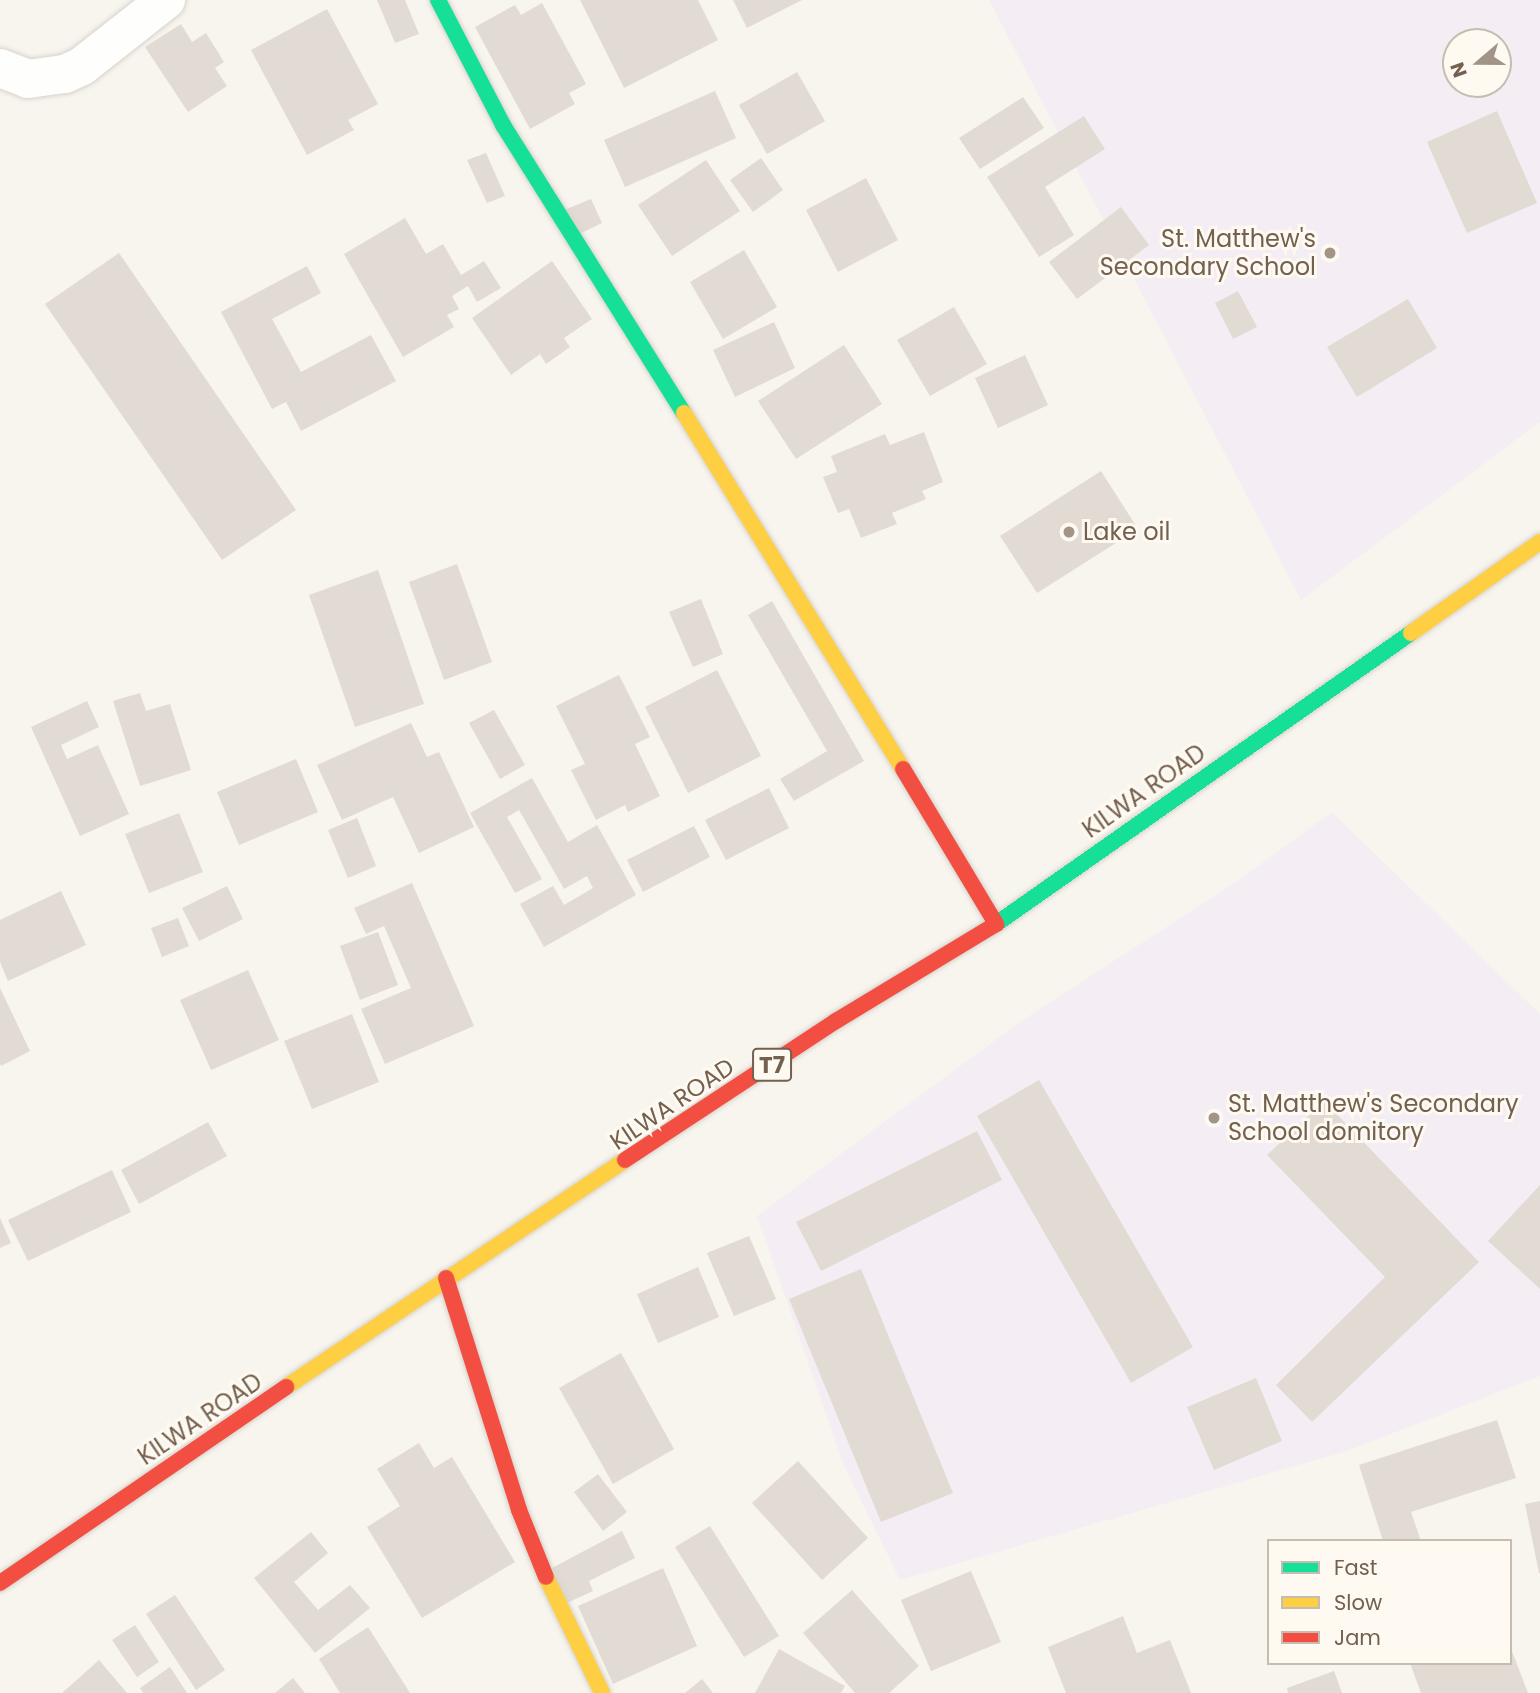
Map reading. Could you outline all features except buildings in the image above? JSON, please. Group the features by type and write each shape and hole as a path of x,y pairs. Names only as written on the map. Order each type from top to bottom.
{"main road":[{"path":"438,0 503,125 563,224 771,549 996,924"},
{"name":"KILWA ROAD","path":"0,1583 446,1278 836,1021 996,924 1540,542"},
{"path":"446,1278 519,1510 568,1630 602,1693"}],"street":[{"path":"0,68 28,79 65,74 166,0"}],"shaded area":[{"name":"St. Matthew's Secondary School","path":"989,0 1540,0 1540,422 1301,600"},
{"name":"St. Matthew's Secondary School domitory","path":"1332,812 1540,1014 1540,1376 1347,1451 900,1580 844,1466 757,1216 1021,1021 1239,880"}],"traffic: fast":[{"path":"438,0 503,125 684,413"},
{"path":"996,924 1411,633"}],"traffic: slow":[{"path":"684,413 903,769"},
{"path":"1411,633 1540,542"},
{"path":"286,1387 625,1160"},
{"path":"546,1577 602,1693"}],"traffic: jam":[{"path":"903,769 996,924"},
{"path":"625,1160 836,1021 996,924"},
{"path":"446,1278 519,1510 546,1577"},
{"path":"0,1583 286,1387"}],"place":[{"name":"St. Matthew's Secondary School","path":"1330,253"},
{"name":"Lake oil","path":"1069,532"},
{"name":"St. Matthew's Secondary School domitory","path":"1214,1118"}]}
